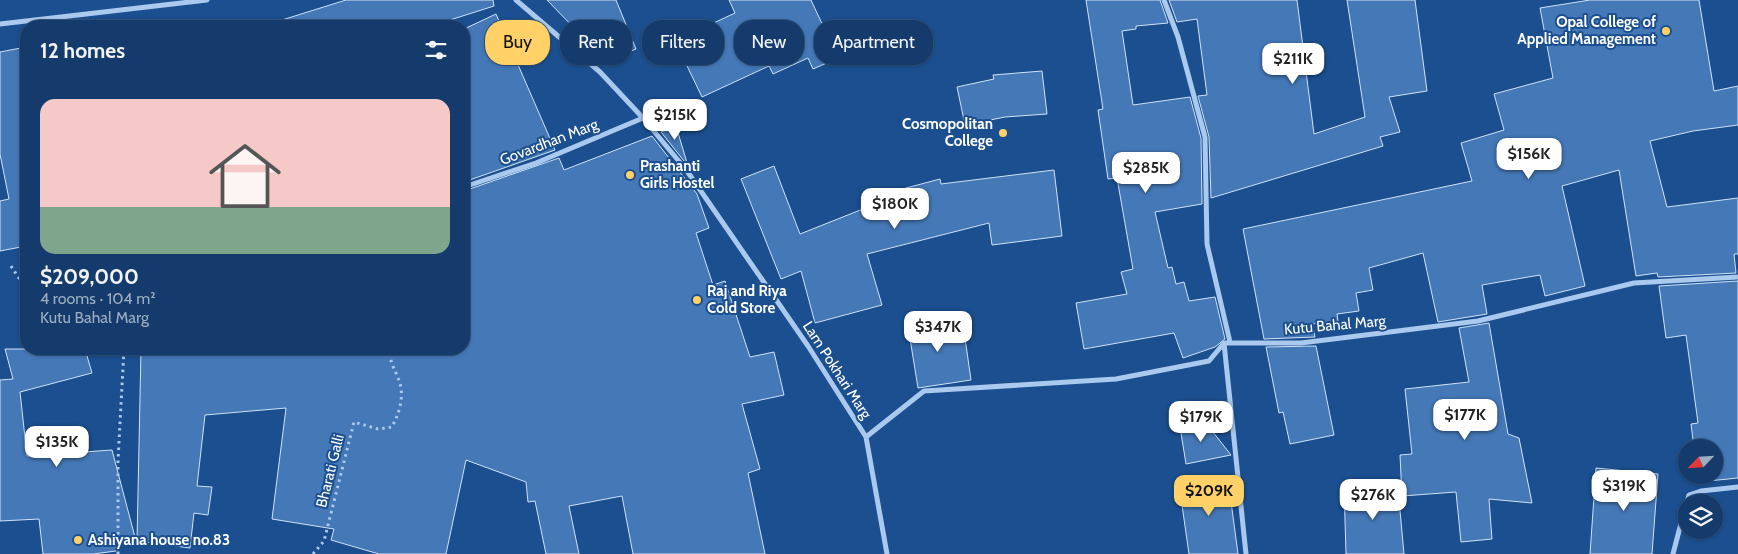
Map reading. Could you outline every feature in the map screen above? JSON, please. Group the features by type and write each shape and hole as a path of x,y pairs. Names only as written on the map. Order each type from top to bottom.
{"street":[{"path":"34,20 207,0"},
{"name":"Lam Pokhari Marg","path":"516,0 600,72 643,118 687,172 808,346 866,437 887,554"},
{"path":"1164,0 1178,37 1204,137 1207,244 1230,342"},
{"path":"0,24 20,22"},
{"name":"Govardhan Marg","path":"470,185 536,163 643,118"},
{"name":"Kutu Bahal Marg","path":"1224,343 1301,343 1468,322 1634,283 1738,277"},
{"path":"866,437 924,392 1116,379 1209,361 1224,343"},
{"path":"1224,343 1246,554"},
{"path":"1693,494 1738,488"},
{"path":"1673,554 1678,534"}],"path":[{"path":"11,266 20,280"},
{"path":"118,554 118,460 124,355"},
{"name":"Bharati Galli","path":"313,554 324,541 354,422 378,429 392,427 400,410 401,387 389,355"}],"building":[{"path":"346,0 493,0 494,6 450,20 282,20"},
{"path":"547,0 616,0 624,20 566,20"},
{"path":"729,0 811,0 820,20 814,20 814,65 822,65 813,69 808,58 804,60 804,20 734,20 734,65 793,65 773,74 769,66 702,97 687,65 724,65 724,20 720,20 735,13"},
{"path":"1086,0 1160,0 1168,23 1136,26 1136,29 1122,31 1133,105 1190,97 1201,138 1202,204 1155,212 1168,268 1172,267 1176,284 1184,282 1189,301 1215,297 1225,339 1215,347 1183,358 1174,333 1084,349 1076,303 1127,294 1121,272 1133,269 1117,178 1108,179 1098,110 1103,109"},
{"path":"1169,0 1297,0 1314,134 1365,117 1347,0 1415,0 1427,91 1389,97 1400,132 1380,137 1383,146 1211,198 1209,137 1198,96 1207,95 1197,19 1177,22"},
{"path":"1590,0 1699,0 1714,91 1738,86 1738,125 1693,131 1650,141 1667,207 1738,198 1738,254 1734,254 1736,273 1658,277 1657,273 1636,276 1619,170 1562,186 1585,286 1545,296 1540,275 1482,285 1487,314 1438,322 1423,253 1369,268 1373,290 1356,293 1359,311 1337,314 1338,321 1312,324 1315,337 1264,339 1243,229 1472,181 1461,143 1504,130 1494,94 1553,78 1540,8"},
{"path":"496,14 499,20 485,20 485,65 518,65 555,150 470,180 470,26"},
{"path":"632,39 636,49 632,51"},
{"path":"20,48 20,247 0,251 0,201 9,199 0,154 0,52"},
{"path":"1042,71 1047,114 1005,117 965,125 957,87 994,79 993,75"},
{"path":"676,126 688,166 661,132"},
{"path":"652,136 697,194 709,228 696,233 713,285 725,281 750,357 774,352 784,395 742,404 760,469 748,473 765,554 633,554 622,496 569,506 579,554 546,554 535,501 528,502 526,482 466,460 446,554 379,554 331,540 334,529 272,519 286,408 205,415 197,486 212,487 208,515 194,513 190,548 137,541 141,355 470,355 470,189 559,158 564,170"},
{"path":"774,166 800,234 878,203 876,196 940,179 941,184 1054,170 1062,236 992,245 989,223 867,254 882,305 815,323 801,271 781,279 741,179"},
{"path":"1738,281 1738,478 1723,480 1723,439 1693,439 1691,424 1698,423 1686,335 1666,338 1659,286"},
{"path":"935,314 937,328 956,325 958,339 965,338 971,380 918,388 907,320"},
{"path":"1489,323 1508,434 1519,438 1532,503 1489,499 1492,539 1461,542 1456,492 1402,496 1400,455 1412,454 1405,389 1469,382 1459,328"},
{"path":"1316,346 1334,435 1290,444 1283,412 1279,413 1266,347"},
{"path":"5,349 20,349 20,355 87,355 92,373 20,392 27,456 112,450 136,541 114,538 116,551 93,554 43,554 39,519 0,521 0,380 13,379"},
{"path":"1202,418 1231,455 1186,464 1180,427"},
{"path":"1596,468 1658,474 1652,554 1590,554"},
{"path":"1188,477 1228,479 1238,554 1189,554 1180,491 1189,490"},
{"path":"1344,486 1398,489 1404,554 1346,554"}],"place":[{"name":"Opal College of Applied Management","path":"1666,31"},
{"name":"Cosmopolitan College","path":"1003,133"},
{"name":"Prashanti Girls Hostel","path":"630,175"},
{"name":"Raj and Riya Cold Store","path":"697,300"},
{"name":"Ashiyana house no.83","path":"78,540"}]}
